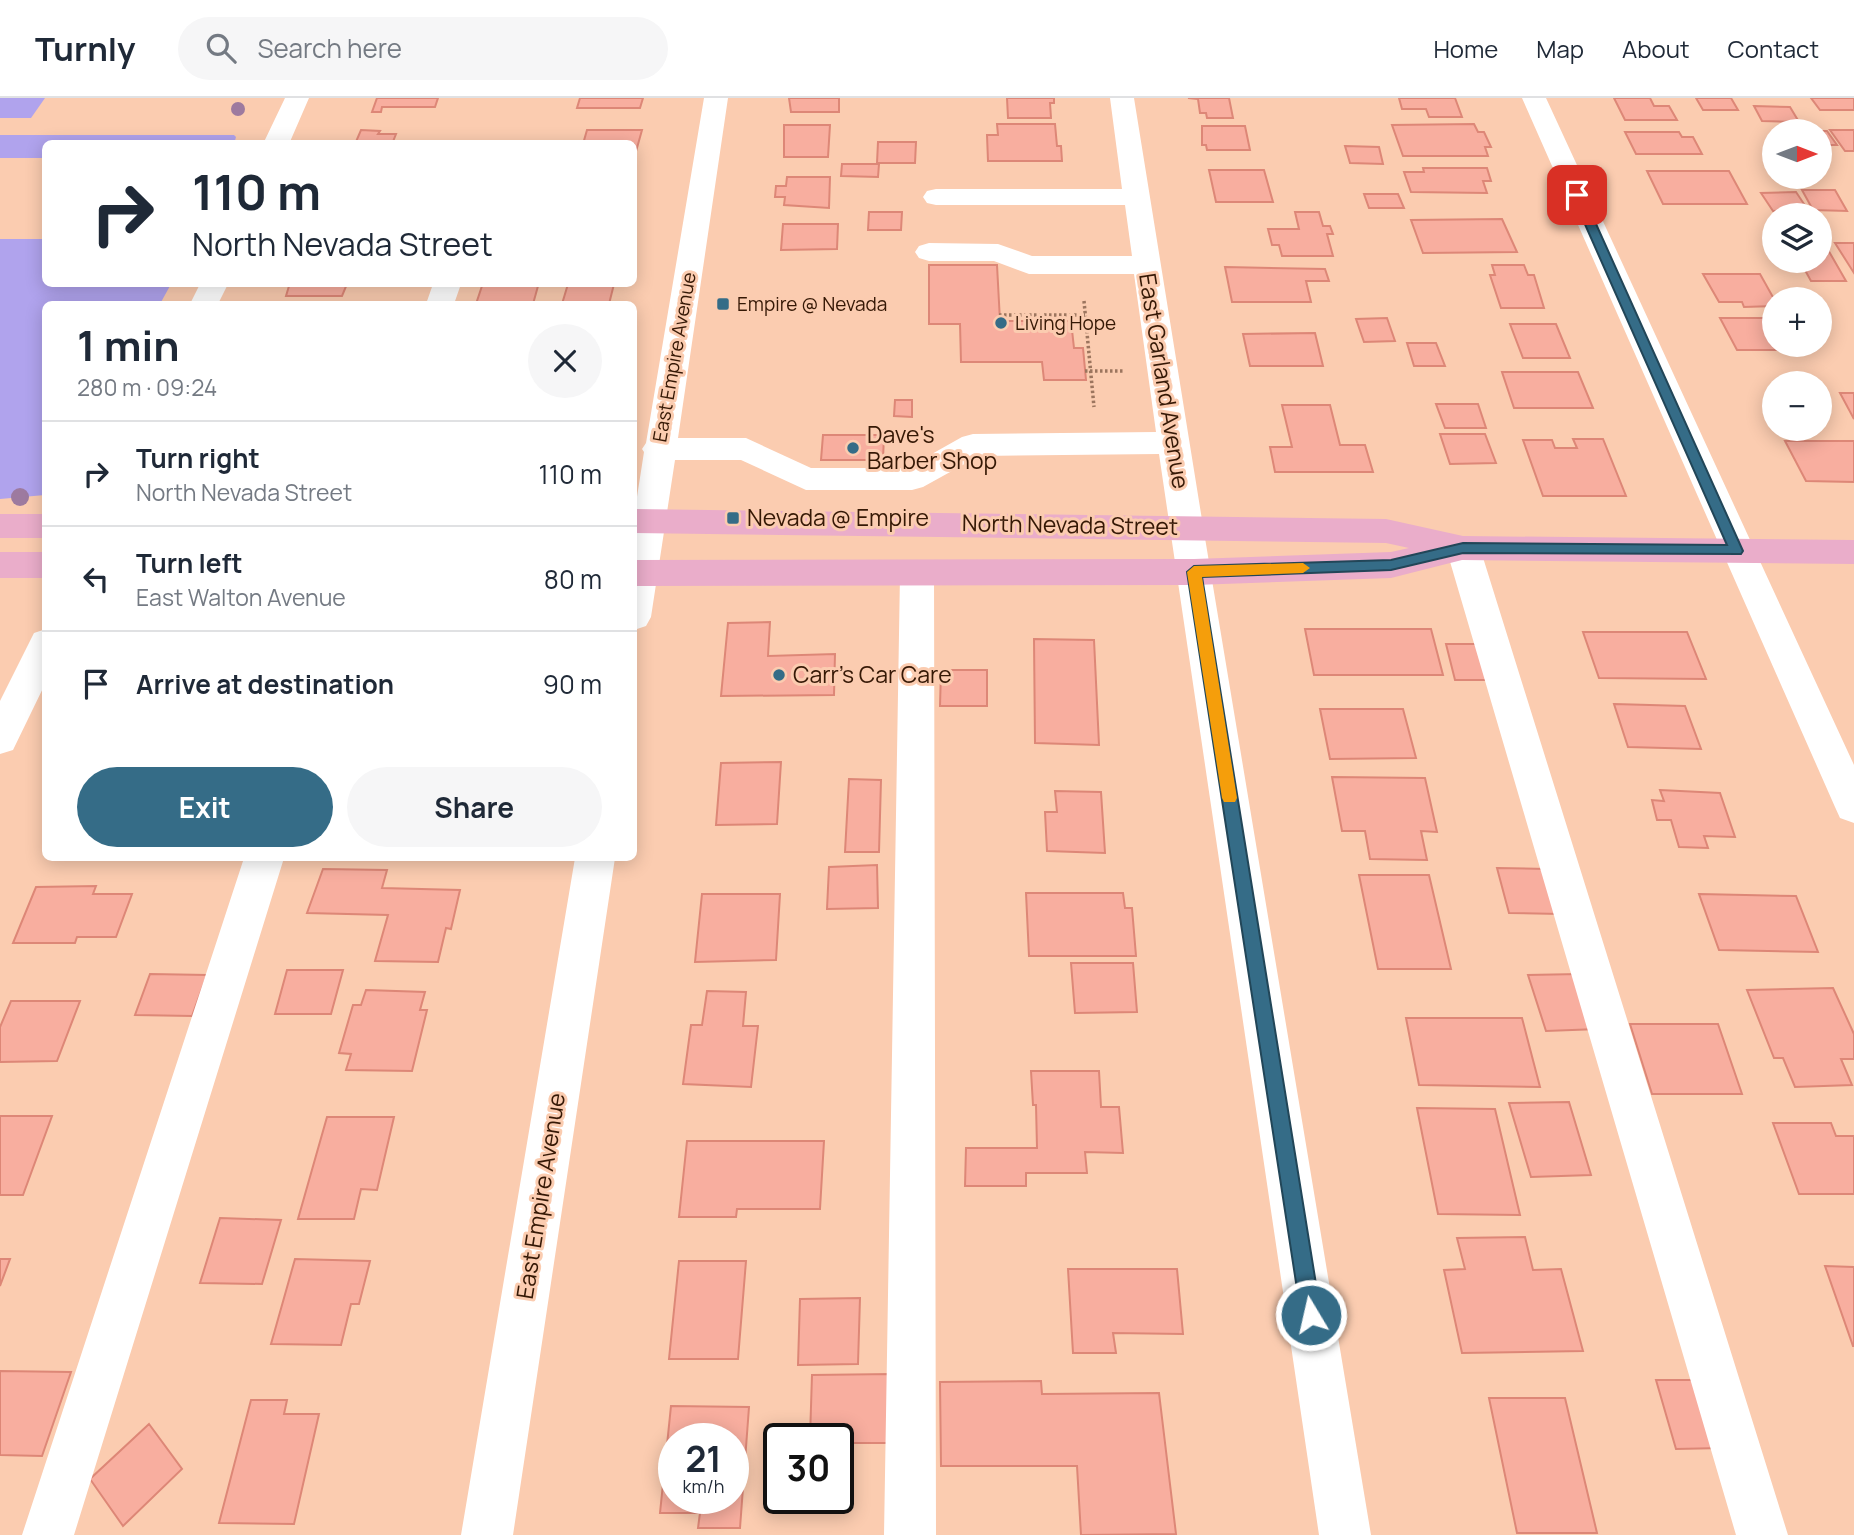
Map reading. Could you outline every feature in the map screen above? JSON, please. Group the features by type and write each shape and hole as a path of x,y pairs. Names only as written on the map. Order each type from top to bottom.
{"main road":[{"name":"North Nevada Street","path":"641,521 1186,526 1386,531 1463,548 1854,552"},
{"path":"0,526 42,526"},
{"name":"North Nevada Street","path":"637,573 1194,572 1391,565 1463,548"},
{"path":"0,565 42,565"}],"street":[{"path":"278,140 297,98"},
{"name":"East Empire Avenue","path":"637,563 641,521 658,449 716,98"},
{"name":"East Garland Avenue","path":"1122,98 1186,526 1345,1535"},
{"path":"1534,98 1736,551 1854,807"},
{"path":"936,197 1137,197"},
{"path":"929,252 998,253 1029,265 1147,265"},
{"path":"658,449 746,449 806,479 912,480 973,445 1174,443"},
{"path":"1463,548 1762,1535"},
{"path":"910,1535 917,574"},
{"path":"0,739 42,651"},
{"path":"48,1535 263,861"},
{"name":"East Empire Avenue","path":"488,1535 595,861"}],"path":[{"path":"1081,265 1097,443"},
{"path":"999,315 1085,315"},
{"path":"1085,370 1133,370"}],"shaded area":[{"path":"0,98 45,98 31,118 0,118"},
{"path":"0,135 236,137 235,140 42,140 42,158 0,158"},
{"path":"0,239 42,239 42,287 169,287 162,301 42,301 42,495 0,499"}],"building":[{"path":"377,98 438,98 435,107 382,107 381,112 372,112"},
{"path":"580,98 643,98 640,108 577,108"},
{"path":"789,98 839,98 839,112 791,112"},
{"path":"1007,98 1054,98 1054,103 1050,103 1051,118 1008,118"},
{"path":"1188,98 1229,98 1233,118 1207,118 1206,113 1200,113 1198,99"},
{"path":"1399,98 1455,98 1462,117 1429,117 1426,109 1402,109"},
{"path":"1614,98 1650,98 1654,106 1669,106 1677,120 1625,120"},
{"path":"1696,98 1731,98 1738,110 1703,110"},
{"path":"1811,98 1854,98 1854,110 1820,110"},
{"path":"1754,106 1790,107 1797,119 1762,119"},
{"path":"997,124 1055,124 1057,146 1061,146 1062,161 988,161 987,135 998,135"},
{"path":"1474,124 1478,132 1484,132 1491,147 1485,147 1488,156 1403,156 1392,125"},
{"path":"784,125 830,125 828,157 784,157"},
{"path":"1202,126 1245,126 1250,150 1207,150 1206,145 1202,145"},
{"path":"361,130 396,134 394,140 357,140"},
{"path":"587,130 642,130 637,148 637,140 584,140"},
{"path":"1832,130 1854,130 1854,151 1845,151"},
{"path":"1625,132 1679,132 1682,137 1693,137 1702,154 1636,154"},
{"path":"878,142 916,142 915,163 877,163"},
{"path":"1345,146 1379,147 1383,164 1350,163"},
{"path":"842,164 879,164 878,177 841,176"},
{"path":"1423,168 1487,168 1491,181 1483,181 1487,193 1411,192 1404,172 1424,172"},
{"path":"1209,170 1264,170 1273,202 1216,202"},
{"path":"1647,171 1729,171 1747,204 1663,204"},
{"path":"787,177 830,177 829,208 784,205 785,197 775,197 776,186 786,186"},
{"path":"1802,190 1835,190 1847,211 1832,211 1832,203 1809,203"},
{"path":"1796,192 1803,203 1768,203 1761,193"},
{"path":"1364,194 1398,194 1404,208 1369,208"},
{"path":"869,212 902,212 901,230 868,230"},
{"path":"1295,212 1319,212 1323,226 1330,226 1333,234 1327,234 1333,256 1282,256 1279,245 1272,245 1268,229 1299,229"},
{"path":"1502,219 1517,252 1423,253 1411,220"},
{"path":"783,224 838,224 837,249 781,250"},
{"path":"1835,243 1854,243 1854,273"},
{"path":"1832,257 1846,281 1811,281 1807,273 1832,273"},
{"name":"Living Hope","path":"929,265 997,265 1000,321 1071,321 1074,348 1083,348 1086,380 1044,380 1042,362 961,362 960,324 929,324"},
{"path":"1492,265 1524,265 1528,275 1534,275 1544,308 1501,308 1490,275 1495,275"},
{"path":"1225,267 1325,269 1329,281 1306,281 1311,302 1232,302"},
{"path":"1703,274 1760,274 1767,287 1762,287 1762,306 1744,307 1742,302 1719,302"},
{"path":"289,287 346,287 342,296 286,296"},
{"path":"482,287 538,287 534,301 477,301"},
{"path":"567,287 613,287 610,301 563,301"},
{"path":"1387,318 1395,341 1364,342 1356,319"},
{"path":"1720,318 1762,318 1762,350 1737,350"},
{"path":"1510,324 1556,324 1570,358 1523,358"},
{"path":"1315,333 1323,366 1250,366 1243,334"},
{"path":"1407,343 1436,343 1445,366 1414,366"},
{"path":"1502,372 1578,372 1593,408 1514,408"},
{"path":"1840,393 1854,393 1854,419"},
{"path":"895,400 912,400 912,417 894,416"},
{"path":"1436,404 1478,404 1486,428 1445,428"},
{"path":"1282,405 1330,405 1340,445 1365,445 1373,472 1275,472 1270,447 1292,447"},
{"path":"1440,434 1485,434 1496,463 1450,464"},
{"name":"Dave's Barber Shop","path":"823,435 884,435 883,460 821,460"},
{"path":"1573,439 1603,439 1626,496 1543,496 1523,440 1552,440 1555,448 1577,448"},
{"path":"1785,441 1854,441 1854,482 1806,481"},
{"name":"Carr's Car Care","path":"770,622 768,656 835,654 834,695 721,696 728,623"},
{"path":"1305,629 1431,629 1443,675 1314,675"},
{"path":"1583,632 1687,632 1706,679 1599,678"},
{"path":"1034,639 1094,640 1099,745 1035,743"},
{"path":"1446,644 1481,644 1491,680 1455,680"},
{"path":"941,670 987,670 987,706 940,706"},
{"path":"1614,704 1685,706 1701,749 1628,747"},
{"path":"1320,709 1403,709 1416,758 1330,759"},
{"path":"781,762 777,824 716,825 721,763"},
{"path":"1332,777 1425,778 1437,832 1421,831 1427,860 1370,859 1365,831 1342,831"},
{"path":"849,779 881,780 879,852 845,852"},
{"path":"1660,790 1720,793 1735,837 1704,836 1708,848 1679,847 1671,820 1657,820 1652,800 1664,801"},
{"path":"1055,791 1101,792 1105,853 1047,851 1045,812 1057,812"},
{"path":"877,865 878,908 827,909 829,867"},
{"path":"1497,868 1547,869 1560,914 1509,913"},
{"path":"323,869 387,870 382,888 460,890 451,929 446,928 438,962 375,961 388,915 307,913"},
{"path":"1359,875 1429,875 1451,969 1378,969"},
{"path":"96,886 93,894 132,894 116,937 77,937 75,943 13,943 36,887"},
{"path":"1026,893 1123,893 1125,908 1132,908 1136,956 1029,956"},
{"path":"702,894 780,894 776,960 695,962"},
{"path":"1699,894 1796,896 1818,952 1719,950"},
{"path":"1071,963 1133,963 1137,1012 1075,1013"},
{"path":"287,970 343,970 331,1014 275,1014"},
{"path":"150,974 207,975 192,1016 135,1015"},
{"path":"1579,974 1598,1029 1546,1031 1528,975"},
{"path":"1833,988 1854,1034 1854,1059 1841,1059 1852,1085 1795,1087 1783,1058 1774,1058 1747,990"},
{"path":"366,990 425,992 420,1010 427,1010 412,1071 346,1070 351,1054 339,1053 353,1005 361,1005"},
{"path":"707,991 746,992 743,1026 758,1026 751,1087 683,1084 691,1025 702,1025"},
{"path":"11,1001 80,1001 57,1061 0,1062 0,1027"},
{"path":"1406,1018 1522,1018 1540,1087 1419,1085"},
{"path":"1630,1024 1718,1024 1742,1094 1652,1094"},
{"path":"1031,1071 1099,1071 1101,1107 1119,1107 1123,1153 1085,1152 1087,1173 1026,1173 1026,1186 965,1186 966,1148 1037,1148 1036,1105 1033,1105"},
{"path":"1569,1102 1591,1175 1531,1177 1509,1103"},
{"path":"1417,1108 1495,1109 1520,1215 1438,1214"},
{"path":"0,1116 52,1116 23,1195 0,1195"},
{"path":"327,1117 394,1117 377,1190 361,1189 354,1219 298,1219"},
{"path":"1773,1123 1831,1123 1836,1136 1854,1136 1854,1194 1799,1194"},
{"path":"687,1141 824,1141 820,1209 737,1209 736,1217 679,1217"},
{"path":"220,1218 281,1220 262,1284 200,1283"},
{"path":"1525,1237 1533,1270 1561,1269 1583,1351 1462,1353 1444,1270 1465,1269 1457,1238"},
{"path":"0,1259 10,1259 0,1286"},
{"path":"295,1259 370,1261 359,1304 351,1304 341,1345 271,1344"},
{"path":"679,1261 746,1261 738,1359 669,1359"},
{"path":"1825,1266 1854,1267 1854,1346 1853,1346"},
{"path":"1068,1269 1177,1269 1183,1334 1113,1333 1116,1353 1073,1353"},
{"path":"860,1298 858,1364 798,1365 800,1299"},
{"path":"0,1371 71,1372 42,1456 0,1455"},
{"path":"892,1374 891,1443 854,1443 854,1423 810,1423 812,1375"},
{"path":"1656,1380 1700,1380 1722,1448 1676,1449"},
{"path":"1041,1381 1042,1394 1159,1393 1176,1534 1081,1535 1077,1466 941,1466 940,1382"},
{"path":"1489,1398 1565,1398 1597,1533 1517,1533"},
{"path":"251,1400 287,1400 284,1414 319,1414 294,1524 219,1523"},
{"path":"671,1406 749,1407 748,1423 669,1423"},
{"path":"149,1424 182,1469 123,1526 90,1479"},
{"path":"700,1514 741,1514 740,1528 698,1528"}],"slow traffic":[{"path":"1229,798 1194,572 1303,568"}],"place":[{"name":"Empire @ Nevada","path":"723,304"},
{"name":"Living Hope","path":"1001,323"},
{"name":"Dave's Barber Shop","path":"853,448"},
{"name":"Nevada @ Empire","path":"733,518"},
{"name":"Carr's Car Care","path":"779,675"}],"route":[{"path":"1311,1315 1194,572 1391,565 1463,548 1736,551 1577,195"}]}
